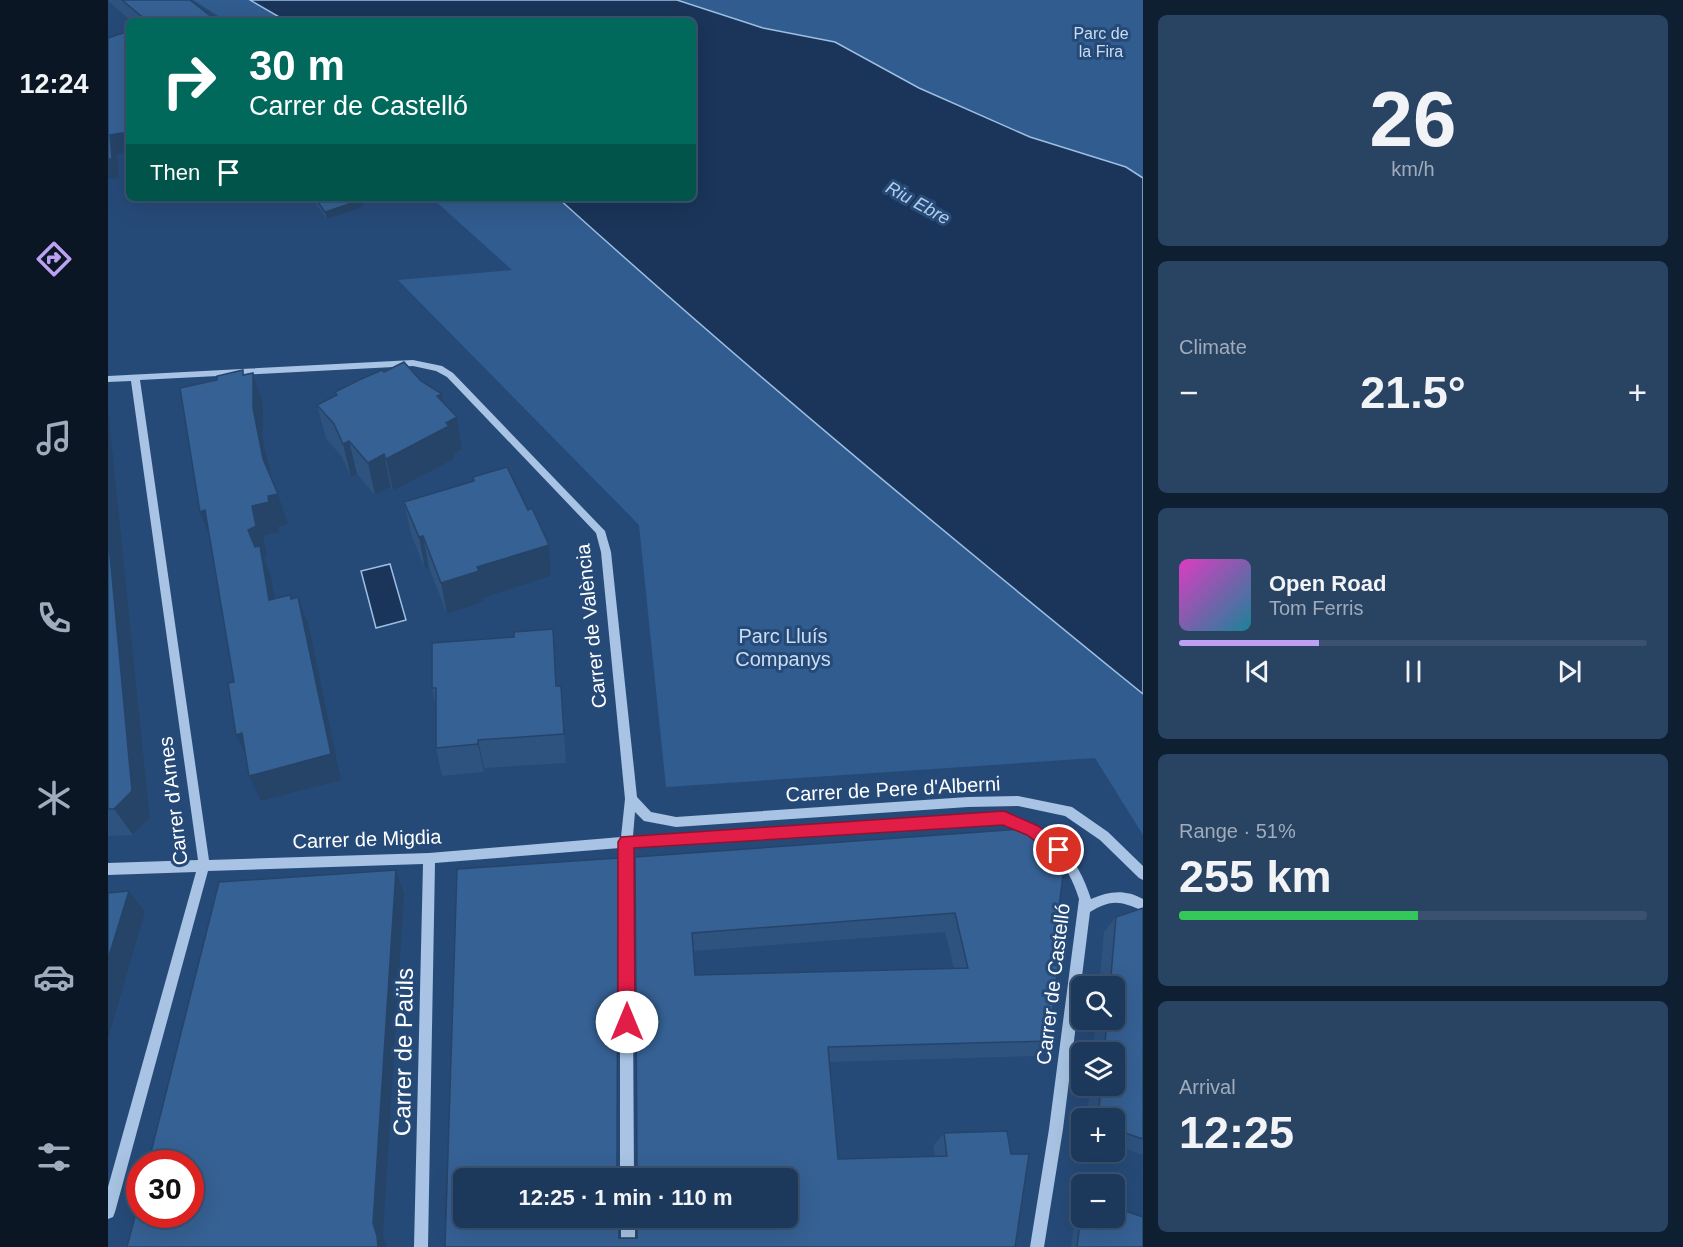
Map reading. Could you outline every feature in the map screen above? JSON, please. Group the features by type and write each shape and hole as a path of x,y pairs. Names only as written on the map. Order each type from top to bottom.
{"street":[{"name":"Carrer de València","path":"108,379 413,363 439,368 450,375 600,531 606,552 630,799 626,842 627,1168"},
{"name":"Carrer d'Arnes","path":"108,1212 204,864 135,377"},
{"name":"Carrer de Pere d'Alberni","path":"630,799 648,816 676,822 968,802 1018,801 1068,811 1104,836 1143,874"},
{"name":"Carrer de Castelló","path":"626,842 1004,818 1032,830 1059,850 1076,872 1084,899 1056,1129 1038,1247"},
{"name":"Carrer de Migdia","path":"108,869 429,858 626,842"},
{"name":"Carrer de Paüls","path":"421,1247 429,858"},
{"path":"1083,909 1101,898 1120,897 1143,905"},
{"path":"628,1228 628,1247"}],"green space":[{"path":"193,0 250,0 281,18 221,18"},
{"name":"Parc de la Fira","path":"677,0 1143,0 1143,178 1126,167 1030,137 919,88 835,42 763,28"},
{"name":"Parc Lluís Companys","path":"435,201 561,201 774,388 1143,694 1143,835 1095,758 666,787 639,525 398,280 512,270"}],"water":[{"name":"Riu Ebre","path":"250,0 677,0 763,28 835,42 919,88 1030,137 1126,167 1143,178 1143,694 848,450 561,201 696,201 696,18 281,18"},
{"path":"390,564 406,620 376,628 361,571"}],"building":[{"path":"122,0 190,0 213,18 143,18"},
{"path":"126,32 126,132 110,135 112,159 108,159 108,38"},
{"path":"317,201 358,201 325,212"},
{"path":"404,362 421,381 442,394 437,396 457,417 446,423 449,426 386,459 384,454 368,463 349,441 343,444 334,424 317,405 337,395 335,392 359,380 382,370 384,372"},
{"path":"243,370 243,375 253,373 253,408 263,459 278,494 268,496 269,502 252,506 256,526 248,530 255,547 260,546 269,600 290,595 291,599 298,597 331,754 249,776 242,733 236,735 228,683 234,682 205,510 200,512 180,388 217,380 217,376"},
{"path":"507,467 528,510 532,508 549,545 477,567 479,571 441,583 423,536 419,537 404,502 474,481 473,477"},
{"path":"108,533 132,791 114,809 108,809"},
{"path":"553,629 556,686 561,686 564,734 478,740 478,744 436,748 436,688 432,688 432,643 514,637 514,632"},
{"path":"1021,829 1064,867 1052,965 1058,966 1049,1041 828,1047 838,1159 947,1156 944,1133 1007,1131 1011,1154 1029,1154 1015,1247 445,1247 457,869 618,858 618,1168 453,1168 453,1228 619,1228 619,1238 637,1238 637,1228 798,1228 798,1168 636,1168 635,857","holes":["955,913 968,968 695,975 692,933"]},
{"path":"396,870 373,1223 378,1247 127,1247 132,1228 204,1228 204,1150 152,1150 219,882"},
{"path":"129,891 108,959 108,893"},
{"path":"1143,908 1143,1139 1125,1133 1125,1108 1099,1107 1100,1096 1125,1096 1125,1042 1105,1042 1106,1030 1125,1030 1125,976 1111,976 1116,917"},
{"path":"1125,1211 1143,1217 1143,1247 1077,1247 1079,1228 1125,1228"}],"route":[{"path":"627,1022 626,842 1004,818 1032,830 1059,850"}]}
